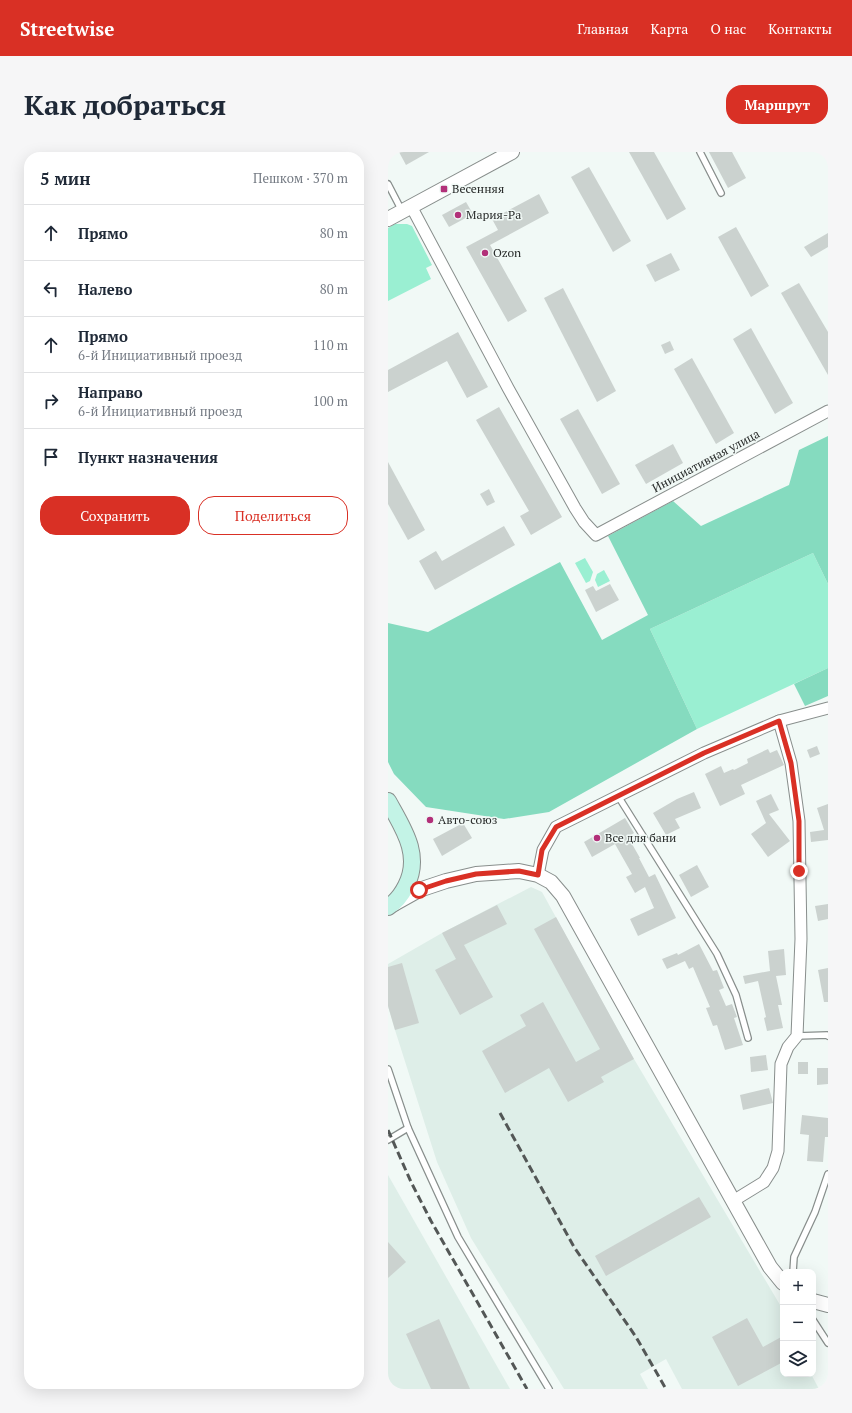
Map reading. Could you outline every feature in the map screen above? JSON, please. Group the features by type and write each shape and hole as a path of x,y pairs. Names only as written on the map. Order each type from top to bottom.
{"main road":[{"path":"388,801 405,831 412,850 412,868 409,880 404,892 391,905"}],"street":[{"path":"388,219 512,152"},
{"name":"Инициативная улица","path":"407,209 571,502 584,522 596,535 828,411"},
{"path":"538,875 542,850 556,827 704,753 779,721 828,708"},
{"path":"733,1200 764,1182 773,1168 778,1152 782,1064 788,1047 797,1036 801,939 799,821 791,763 779,721"},
{"path":"391,905 419,890 446,881 476,874 519,871 538,875 551,882 563,896 770,1267 780,1279"},
{"path":"816,1302 828,1305"}],"lane":[{"path":"700,152 721,193"},
{"path":"388,184 407,209"},
{"path":"618,796 717,954 736,995 748,1038"},
{"path":"797,1036 828,1035"},
{"path":"388,1069 408,1128 458,1237 549,1389"},
{"path":"388,1140 408,1128"},
{"path":"793,1269 794,1257 814,1212 828,1174"},
{"path":"816,1325 828,1344"}],"shaded area":[{"path":"531,887 542,892 634,1059 780,1305 780,1377 813,1377 819,1389 682,1389 666,1359 640,1374 648,1389 564,1389 471,1238 437,1162 388,1006 388,964 442,933"},
{"path":"388,1175 510,1389 388,1389"}],"green space":[{"path":"395,224 407,224 412,226 432,265 426,268 431,279 388,301 388,228"},
{"path":"828,436 828,584 813,553 650,629 697,729 549,812 504,819 426,807 394,774 388,762 388,623 428,632 560,562 602,640 648,615 608,536 673,501 701,526 789,485 799,450"},
{"path":"813,553 828,584 828,668 697,729 650,629"},
{"path":"585,558 593,572 590,581 586,583 575,563"},
{"path":"604,570 610,581 598,587 595,580 597,574"},
{"path":"828,668 828,696 805,706 794,684"}],"building":[{"path":"399,152 429,152 406,165"},
{"path":"629,152 654,152 686,209 667,220"},
{"path":"709,152 732,152 746,178 728,188"},
{"path":"589,167 631,241 613,252 571,177"},
{"path":"539,194 549,213 490,245 527,311 508,322 466,247 498,230 492,219"},
{"name":"Мария-Ра","path":"466,202 473,214 449,227 442,215"},
{"path":"736,227 769,286 751,297 718,237"},
{"path":"828,233 828,247 811,257 804,247"},
{"path":"671,253 680,270 655,282 646,265"},
{"path":"799,283 828,332 828,375 781,293"},
{"path":"563,288 616,391 597,402 544,298"},
{"path":"751,328 793,403 775,414 733,339"},
{"path":"458,332 488,387 467,398 447,361 388,392 388,370"},
{"path":"670,341 674,350 665,354 661,345"},
{"path":"692,358 734,433 716,444 674,369"},
{"path":"499,407 562,517 531,535 520,516 529,511 476,420"},
{"path":"578,409 620,484 602,494 560,419"},
{"path":"673,444 683,463 646,484 635,465"},
{"path":"388,462 425,530 408,540 388,504"},
{"path":"489,489 495,502 487,506 480,494"},
{"path":"504,526 515,545 435,590 419,561 436,551 442,561"},
{"path":"610,584 619,600 596,612 585,590 593,586 596,591"},
{"path":"817,746 820,754 810,758 807,750"},
{"path":"768,749 770,753 777,750 784,765 741,785 745,794 720,806 705,774 721,766 724,773 733,769 734,770 748,763 747,759"},
{"path":"694,792 701,808 675,819 680,828 666,835 653,813 677,799"},
{"path":"771,794 779,810 769,814 790,841 768,857 751,834 766,823 756,801"},
{"path":"828,804 828,840 811,842 810,832 824,830 817,808"},
{"path":"625,818 634,833 628,837 649,877 655,874 676,918 638,936 630,919 654,908 645,887 635,893 626,877 632,874 615,844 592,857 584,842"},
{"path":"463,823 472,838 442,856 433,839"},
{"path":"697,865 709,887 691,897 679,875"},
{"path":"828,904 828,919 818,921 815,906"},
{"path":"497,905 507,924 464,945 493,997 460,1015 435,970 456,959 442,933"},
{"path":"556,917 634,1059 601,1077 604,1082 568,1102 549,1068 505,1093 482,1051 526,1026 520,1015 543,1002 576,1062 600,1049 534,929"},
{"path":"699,944 713,971 717,970 724,988 719,990 726,1006 732,1004 737,1017 734,1018 743,1045 725,1050 717,1025 713,1026 706,1008 710,1007 693,967 689,969 685,961 667,969 662,959 677,953 678,955"},
{"path":"784,949 786,975 776,976 782,1005 778,1005 783,1028 767,1031 764,1018 766,1017 758,981 745,984 743,976 770,971 768,951"},
{"path":"402,963 419,1023 395,1030 388,1006 388,967"},
{"path":"828,968 828,1002 824,1002 818,970"},
{"path":"766,1055 768,1070 751,1072 750,1057"},
{"path":"798,1062 808,1062 808,1074 798,1074"},
{"path":"817,1068 828,1068 828,1084 817,1085"},
{"path":"769,1088 773,1103 743,1110 740,1095"},
{"path":"802,1115 828,1118 828,1137 825,1137 823,1162 807,1161 809,1135 800,1134"},
{"path":"699,1197 711,1217 606,1276 595,1256"},
{"path":"388,1242 406,1262 388,1278"},
{"path":"747,1318 763,1347 780,1338 780,1364 738,1386 712,1337"},
{"path":"439,1319 470,1389 431,1389 406,1334"}],"railway":[{"path":"500,1113 574,1247 636,1337 666,1389"},
{"path":"388,1130 411,1182 431,1221 527,1389"}],"place":[{"name":"Весенняя","path":"444,189"},
{"name":"Мария-Ра","path":"458,215"},
{"name":"Ozon","path":"485,253"},
{"name":"Авто-союз","path":"430,820"},
{"name":"Все для бани","path":"597,838"}],"route":[{"path":"419,890 446,881 476,874 519,871 538,875 542,850 556,827 704,753 779,721 791,763 799,821 799,871"}]}
